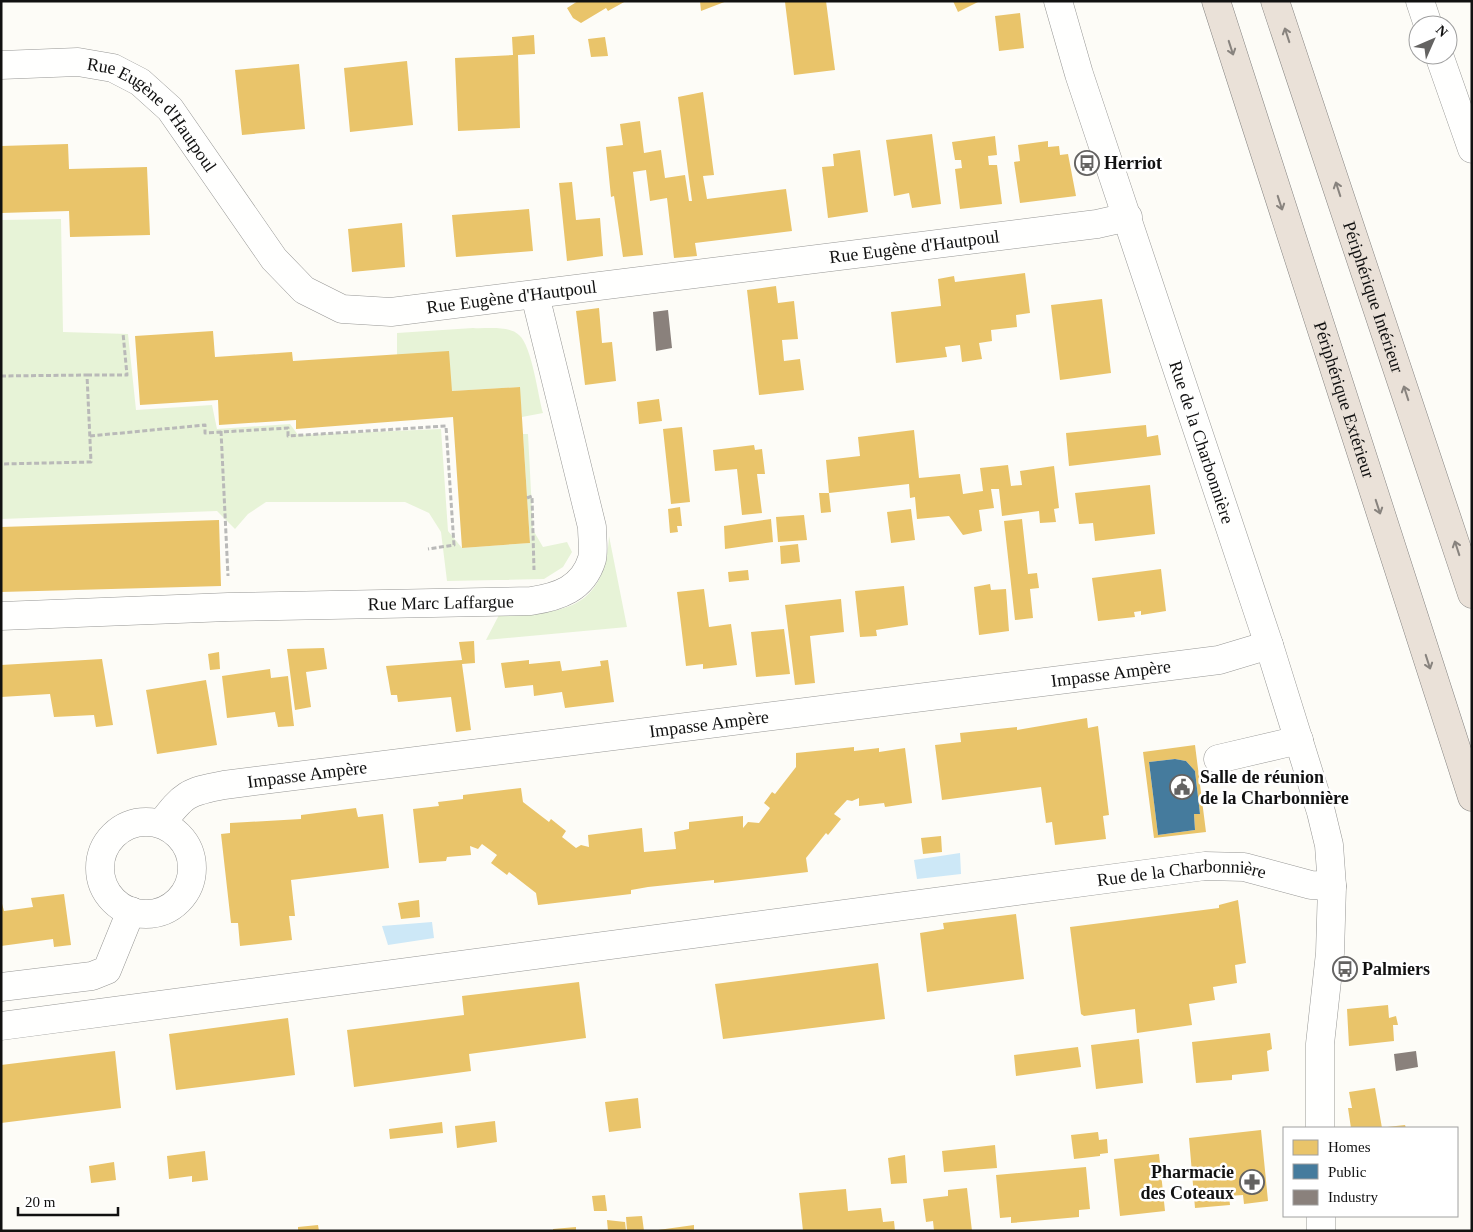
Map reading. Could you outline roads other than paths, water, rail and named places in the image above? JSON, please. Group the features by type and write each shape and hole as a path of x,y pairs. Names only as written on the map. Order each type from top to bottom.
{"highway":[{"name":"Périphérique Extérieur","path":"1216,1 1472,797"},
{"name":"Périphérique Intérieur","path":"1275,1 1472,594"}],"street":[{"name":"Rue de la Charbonnière","path":"1058,1 1080,74 1269,645 1323,820 1328,844 1332,886 1330,952 1320,1044 1320,1127"},
{"path":"1420,1 1425,15"},
{"name":"Rue Eugène d'Hautpoul","path":"1,65 78,62 113,68 140,82 170,109 274,259 304,290 342,309 391,312 1097,224 1128,217"},
{"path":"1443,65 1472,149"},
{"name":"Rue Marc Laffargue","path":"1,616 228,607 531,601 556,597 580,581 592,558 592,528 535,295"},
{"name":"Impasse Ampère","path":"161,824 179,801 196,790 224,785 1218,660 1269,645"},
{"path":"1218,759 1299,740"},
{"path":"135,822 161,824 183,839 193,863 188,889 180,900 170,908 151,913 131,911 119,906 103,885 100,872 101,859 112,836 123,828 135,822"},
{"name":"Rue de la Charbonnière","path":"1,1026 1205,866 1244,867 1311,885 1332,886"},
{"path":"1,986 92,976 107,970 131,911"},
{"path":"1321,1217 1321,1231"}],"water":[{"path":"960,853 961,874 917,879 914,860"},
{"path":"432,922 434,938 388,945 382,926"}],"place":[{"name":"Herriot","path":"1087,163"},
{"name":"Salle de réunion de la Charbonnière","path":"1182,787"},
{"name":"Palmiers","path":"1345,969"},
{"name":"Pharmacie des Coteaux","path":"1252,1182"}]}
